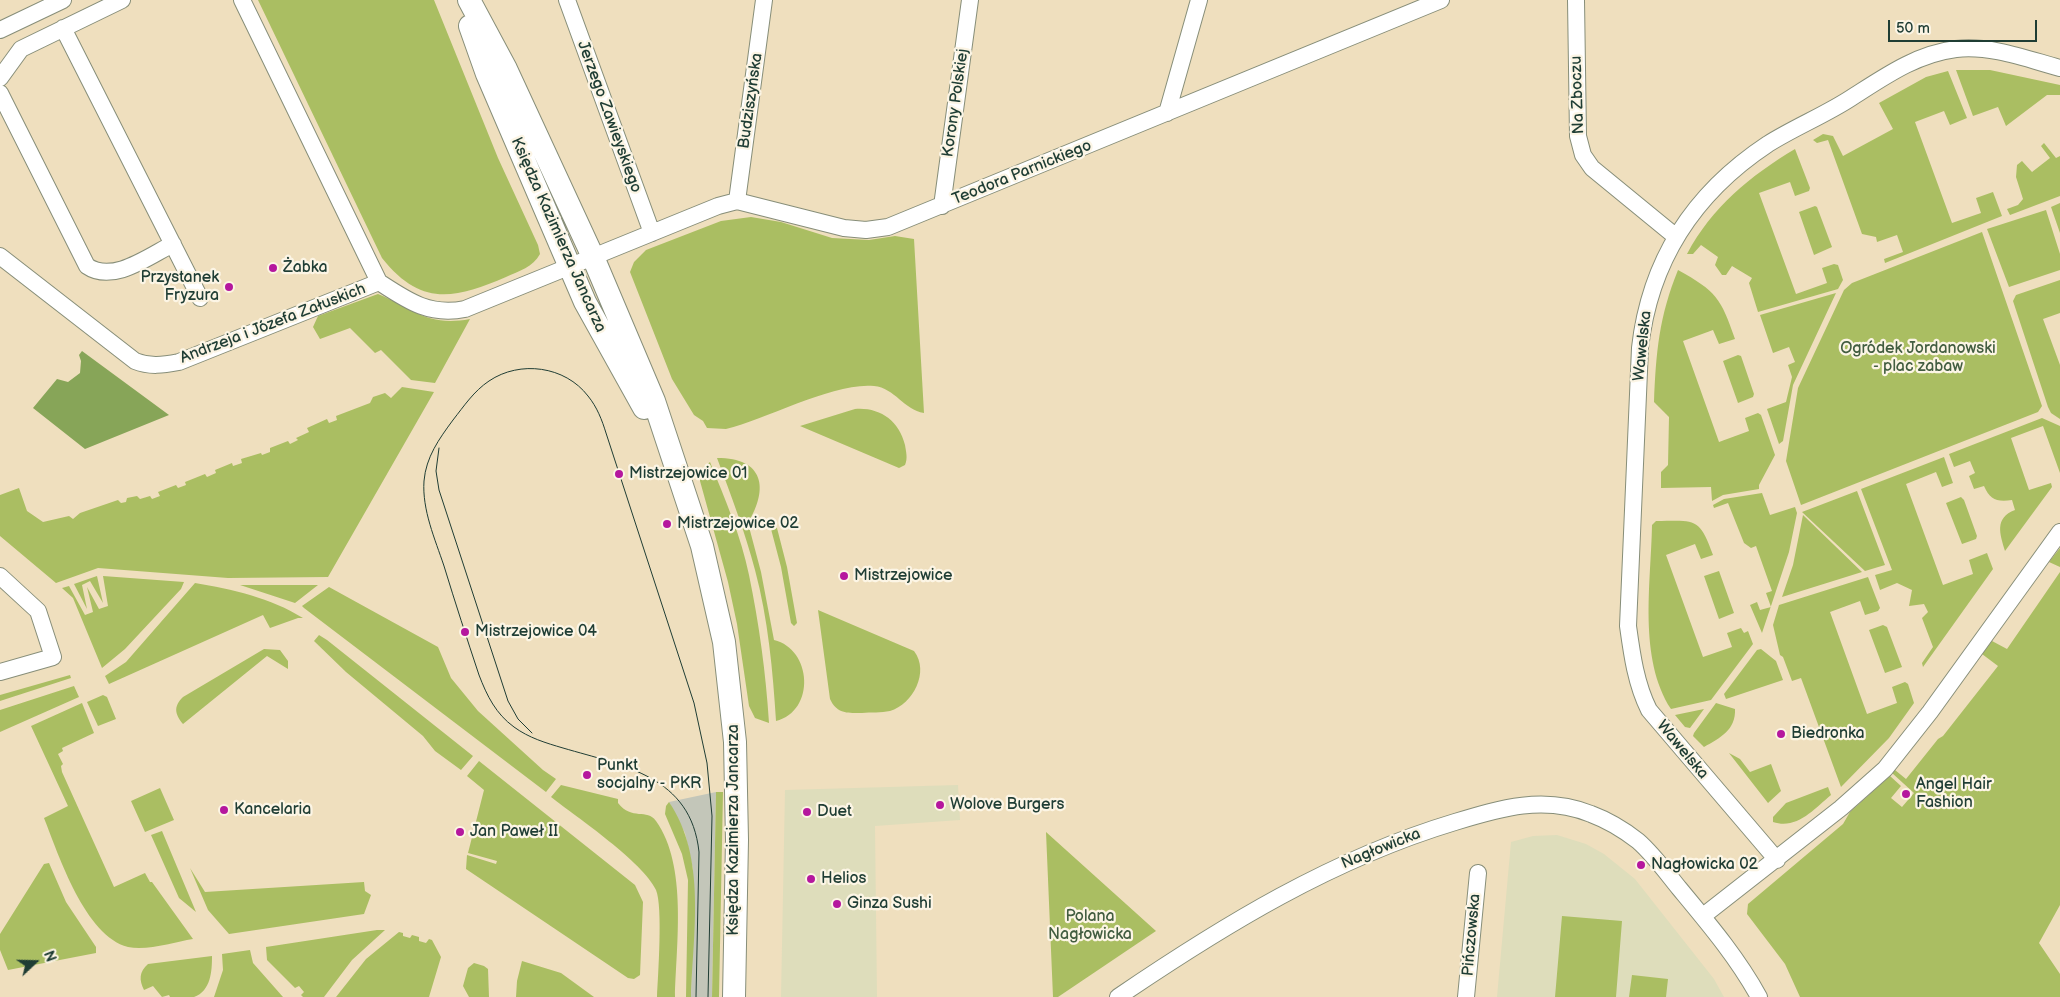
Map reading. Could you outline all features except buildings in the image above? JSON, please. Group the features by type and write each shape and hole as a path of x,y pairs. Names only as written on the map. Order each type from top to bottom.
{"street":[{"path":"0,30 36,6 63,0"},
{"path":"0,78 21,49 122,0"},
{"path":"242,0 379,282"},
{"name":"Księdza Kazimierza Jancarza","path":"460,0 487,74 589,310 673,462"},
{"name":"Księdza Kazimierza Jancarza","path":"468,0 510,78 593,257 654,401 702,546 724,638 730,687 737,786 734,997"},
{"name":"Jerzego Zawieyskiego","path":"567,0 652,233"},
{"name":"Budziszyńska","path":"737,201 764,0"},
{"name":"Korony Polskiej","path":"942,206 970,0"},
{"path":"1167,113 1199,0"},
{"name":"Teodora Parnickiego","path":"737,201 844,228 866,230 888,227 1441,0"},
{"name":"Na Zboczu","path":"1576,0 1578,136 1583,155 1592,168 1675,236"},
{"path":"63,28 200,298"},
{"name":"Wawelska","path":"1777,860 1649,710 1642,696 1633,658 1628,626 1640,348 1644,316 1654,281 1675,236 1737,166 1770,143 1851,98 1868,85 1906,64 1930,55 1957,49 2010,54 2060,68"},
{"path":"0,93 87,266 95,271 110,273 173,244"},
{"path":"593,257 718,206 737,201"},
{"name":"Andrzeja i Józefa Załuskich","path":"0,256 135,361 145,365 162,366 179,362 379,282 419,306 436,311 453,312 481,304 593,257"},
{"path":"1759,997 1745,972 1703,916 1777,860 1885,770 1930,712 2060,532"},
{"path":"0,576 38,611 53,657 0,672"},
{"name":"Nagłowicka","path":"1118,997 1179,957 1282,895 1345,863 1405,837 1513,806 1549,804 1567,806 1591,814 1624,832 1638,842 1657,862 1703,916"},
{"name":"Pińczowska","path":"1466,997 1478,872"}],"shaded area":[{"path":"958,785 960,820 875,826 877,997 781,997 785,790"},
{"path":"716,792 712,997 691,997 693,869 685,833 669,802"},
{"path":"1557,835 1586,844 1604,854 1635,879 1714,979 1724,997 1497,997 1511,842 1533,836"}],"green space":[{"path":"258,0 434,0 498,158 538,245 540,254 534,262 521,271 487,285 454,294 439,294 425,291 411,285 396,274 382,258"},
{"path":"1956,70 1990,70 2060,85 2060,95 2047,95 2006,126 1998,107 1973,116"},
{"path":"1948,71 1967,118 1950,125 1944,111 1915,122 1952,223 1981,213 1976,198 1993,192 2002,216 1885,263 1884,259 1903,252 1897,235 1877,242 1876,237 1862,234 1828,140 1817,143 1813,140 1823,134 1833,136 1843,156 1893,129 1879,103 1926,77"},
{"path":"2044,143 2056,158 2060,156 2060,196 2010,215 2007,209 2018,205 2023,199 2016,177 2017,165 2022,161 2032,172 2050,158 2041,146"},
{"path":"1795,149 1810,188 1809,191 1795,196 1790,182 1759,193 1796,294 1827,283 1822,268 1834,264 1838,265 1843,280 1838,289 1758,312 1749,283 1752,278 1732,266 1726,275 1722,275 1715,265 1718,257 1701,245 1693,254 1687,254 1697,237 1720,207 1763,170"},
{"path":"2060,203 2060,233 2051,207"},
{"path":"1815,206 1832,247 1814,255 1799,212"},
{"path":"2046,210 2060,254 2060,270 2009,287 1987,229"},
{"path":"751,217 781,222 832,238 869,240 895,236 914,239 924,413 911,408 881,388 858,386 820,395 726,429 707,428 703,421 694,415 672,379 630,272 634,262 646,250 721,221"},
{"name":"Ogródek Jordanowski - plac zabaw","path":"1982,232 2042,406 2038,412 1801,505 1786,461 1798,388 1844,290 1852,283"},
{"path":"1678,270 1709,290 1726,314 1735,339 1719,344 1713,330 1683,341 1719,442 1749,431 1745,418 1758,413 1761,415 1775,455 1759,485 1759,489 1723,495 1712,501 1711,487 1661,488 1661,472 1668,465 1669,417 1654,402 1656,367 1663,319"},
{"path":"2060,280 2060,313 2043,319 2060,365 2060,419 2051,413 2048,407 2013,301 2016,295"},
{"path":"1836,293 1793,385 1783,441 1779,444 1767,409 1786,402 1792,377 1788,365 1795,362 1789,347 1773,353 1760,315"},
{"path":"378,294 431,319 455,321 470,319 435,383 411,380 381,350 375,353 350,328 320,339 313,327 318,316"},
{"path":"82,351 169,415 85,449 33,408 57,379 68,382 80,373 81,361 79,355"},
{"path":"1738,355 1741,356 1754,394 1753,397 1738,403 1723,361"},
{"path":"402,387 434,392 328,577 228,578 98,568 56,583 0,536 0,495 19,488 27,511 43,522 69,516 73,519 80,513 118,500 121,503 126,502 127,498 137,496 140,499 150,496 152,499 160,496 158,492 176,485 178,488 186,485 185,482 205,474 207,477 216,473 215,470 232,463 233,466 242,463 241,459 270,452 270,448 288,441 290,444 298,440 296,438 309,432 307,428 327,419 329,423 337,420 336,416 370,403 373,397 385,393 391,398"},
{"path":"855,409 872,410 893,422 902,436 905,445 907,457 905,465 899,468 800,426"},
{"path":"2042,418 2060,426 2060,473 2043,426 2011,438 2029,490 2051,483 2052,487 2005,551 2000,527 2004,517 2015,510 2012,500 2002,501 1995,499 1984,486 1974,489 1969,476 1975,473 1970,461 1954,467 1949,454"},
{"path":"1944,457 1953,483 1942,487 1936,472 1906,484 1943,585 1973,574 1969,560 1987,553 1993,569 1923,667 1922,663 1933,647 1922,618 1928,612 1924,604 1909,606 1912,590 1897,583 1880,590 1875,575 1892,570 1861,489"},
{"path":"717,458 733,459 745,463 753,469 758,477 760,487 759,498 748,523 761,572 774,640 787,646 796,655 802,667 803,693 798,705 789,715 776,721 769,645 760,588 733,500"},
{"path":"710,462 746,560 762,649 769,723 755,718 749,706 737,624 728,582 700,481 700,471"},
{"path":"1857,491 1885,565 1865,571 1802,512"},
{"path":"1762,493 1770,515 1795,507 1797,513 1789,552 1771,607 1766,593 1772,591 1756,546 1751,548 1744,543 1728,503 1714,508 1713,505 1724,499"},
{"path":"1961,497 1964,500 1977,536 1976,539 1962,544 1946,503"},
{"path":"1803,515 1862,572 1782,597 1793,565"},
{"path":"1656,521 1687,521 1694,523 1704,533 1713,555 1701,559 1695,544 1666,555 1703,657 1732,647 1727,633 1741,628 1744,633 1748,631 1753,644 1711,700 1671,709 1661,689 1654,667 1650,644 1649,596 1652,525"},
{"path":"773,526 777,528 787,567 797,623 794,626 791,623 781,567 771,529"},
{"path":"2060,548 2060,567 2049,562"},
{"path":"1719,571 1734,613 1719,619 1704,576"},
{"path":"2060,572 2060,905 2039,943 2060,974 2060,997 1800,997 1785,964 1747,914 1748,904 1843,824 1850,812 1890,776 1901,786 1891,798 1902,807 1914,793 1892,773 1895,770 1906,779 1938,739 1943,736 1998,666 1982,654 1992,641 2007,649"},
{"path":"97,576 103,603 90,581 82,585 87,609 74,584"},
{"path":"103,576 184,582 181,589 125,649 102,668 73,598 62,588 69,586 85,615 93,612 87,587 99,609 108,606"},
{"path":"1868,577 1880,608 1878,611 1865,615 1860,601 1830,612 1867,714 1897,703 1892,687 1905,682 1908,684 1914,703 1889,738 1841,787 1801,678 1792,681 1783,657 1780,655 1773,625 1779,605"},
{"path":"195,583 251,595 278,605 303,618 270,628 263,615 109,684 105,676 126,662"},
{"path":"240,585 318,585 295,603"},
{"path":"329,587 438,647 451,678 478,711 543,770 556,779 546,792 302,606"},
{"path":"1757,602 1760,610 1771,607 1762,633 1750,605"},
{"path":"818,610 914,651 919,659 920,677 917,686 906,702 890,711 883,712 847,713 836,708 830,699"},
{"path":"1883,625 1887,627 1902,667 1885,673 1869,630"},
{"path":"319,635 473,756 461,770 435,751 423,736 346,672 314,641"},
{"path":"264,649 280,650 288,661 288,669 267,656 183,724 178,717 176,707 183,697"},
{"path":"1761,649 1776,661 1783,680 1726,699 1724,694 1757,650"},
{"path":"70,675 71,678 0,701 0,695"},
{"path":"74,686 79,697 0,732 0,710"},
{"path":"103,695 107,697 116,719 98,726 87,702"},
{"path":"82,703 94,733 62,748 63,751 58,754 63,764 61,766 62,772 114,887 145,873 193,939 144,948 128,947 113,940 99,928 86,911 66,873 44,818 68,806 31,726"},
{"path":"1716,703 1735,709 1735,716 1733,723 1726,732 1704,747 1693,736"},
{"path":"1704,709 1690,728 1685,727 1675,715"},
{"path":"1729,753 1740,759 1750,772 1771,764 1781,791 1768,803"},
{"path":"479,761 635,885 643,902 640,975 634,979 628,978 466,869 467,855 496,864 497,861 468,853 484,790 467,776"},
{"path":"561,785 618,799 618,803 629,812 652,817 666,839 673,860 678,906 675,997 657,997 660,926 656,890 649,879 624,854 551,797"},
{"path":"1828,787 1831,795 1805,817 1790,823 1773,822 1773,817 1786,803"},
{"path":"160,788 174,820 145,832 131,801"},
{"path":"716,792 723,792 719,997 712,997"},
{"path":"669,802 681,824 689,847 693,871 695,922 691,997 686,997 688,880 682,854 665,814 666,806"},
{"path":"162,831 196,912 179,898 151,835"},
{"name":"Polana Nagłowicka","path":"1046,832 1156,931 1058,997 1053,997"},
{"path":"49,863 66,902 96,947 96,953 8,970 0,950 0,934 44,864"},
{"path":"190,868 205,892 364,882 365,891 371,895 364,914 229,934 208,910"},
{"path":"1562,916 1622,921 1616,997 1555,997"},
{"path":"385,930 352,960 324,997 303,997 301,995 304,992 299,986 295,988 267,960 266,947"},
{"path":"399,932 403,933 403,936 410,938 412,935 419,937 419,941 426,943 429,939 432,940 441,957 429,997 336,997 366,959"},
{"path":"250,950 253,963 283,997 214,997 223,970 222,954"},
{"path":"212,956 211,974 207,985 200,994 194,997 170,997 169,995 162,997 153,986 144,990 141,976 148,964"},
{"path":"522,961 561,973 594,997 516,997 517,981"},
{"path":"474,963 488,969 489,997 469,997 463,986 468,968"},
{"path":"1632,975 1668,979 1666,997 1629,997"}],"tram line":[{"path":"696,997 699,852 693,826 683,806 669,790 651,778 609,761 538,740 520,731 502,716 489,697 479,675 430,524 425,503 424,481 427,464 434,449 453,420 479,389 501,374 514,370 542,369 567,378 588,396 597,409 694,703 707,763 712,816 708,997"},
{"path":"439,448 436,471 439,490 508,701 518,719 532,733"}],"place":[{"name":"Żabka","path":"273,268"},
{"name":"Przystanek Fryzura","path":"229,287"},
{"name":"Mistrzejowice 01","path":"619,474"},
{"name":"Mistrzejowice 02","path":"667,524"},
{"name":"Mistrzejowice","path":"844,576"},
{"name":"Mistrzejowice 04","path":"465,632"},
{"name":"Biedronka","path":"1781,734"},
{"name":"Punkt socjalny - PKR","path":"587,775"},
{"name":"Angel Hair Fashion","path":"1906,794"},
{"name":"Wolove Burgers","path":"940,805"},
{"name":"Kancelaria","path":"224,810"},
{"name":"Duet","path":"807,812"},
{"name":"Jan Paweł II","path":"460,832"},
{"name":"Nagłowicka 02","path":"1641,865"},
{"name":"Helios","path":"811,879"},
{"name":"Ginza Sushi","path":"837,904"}]}
